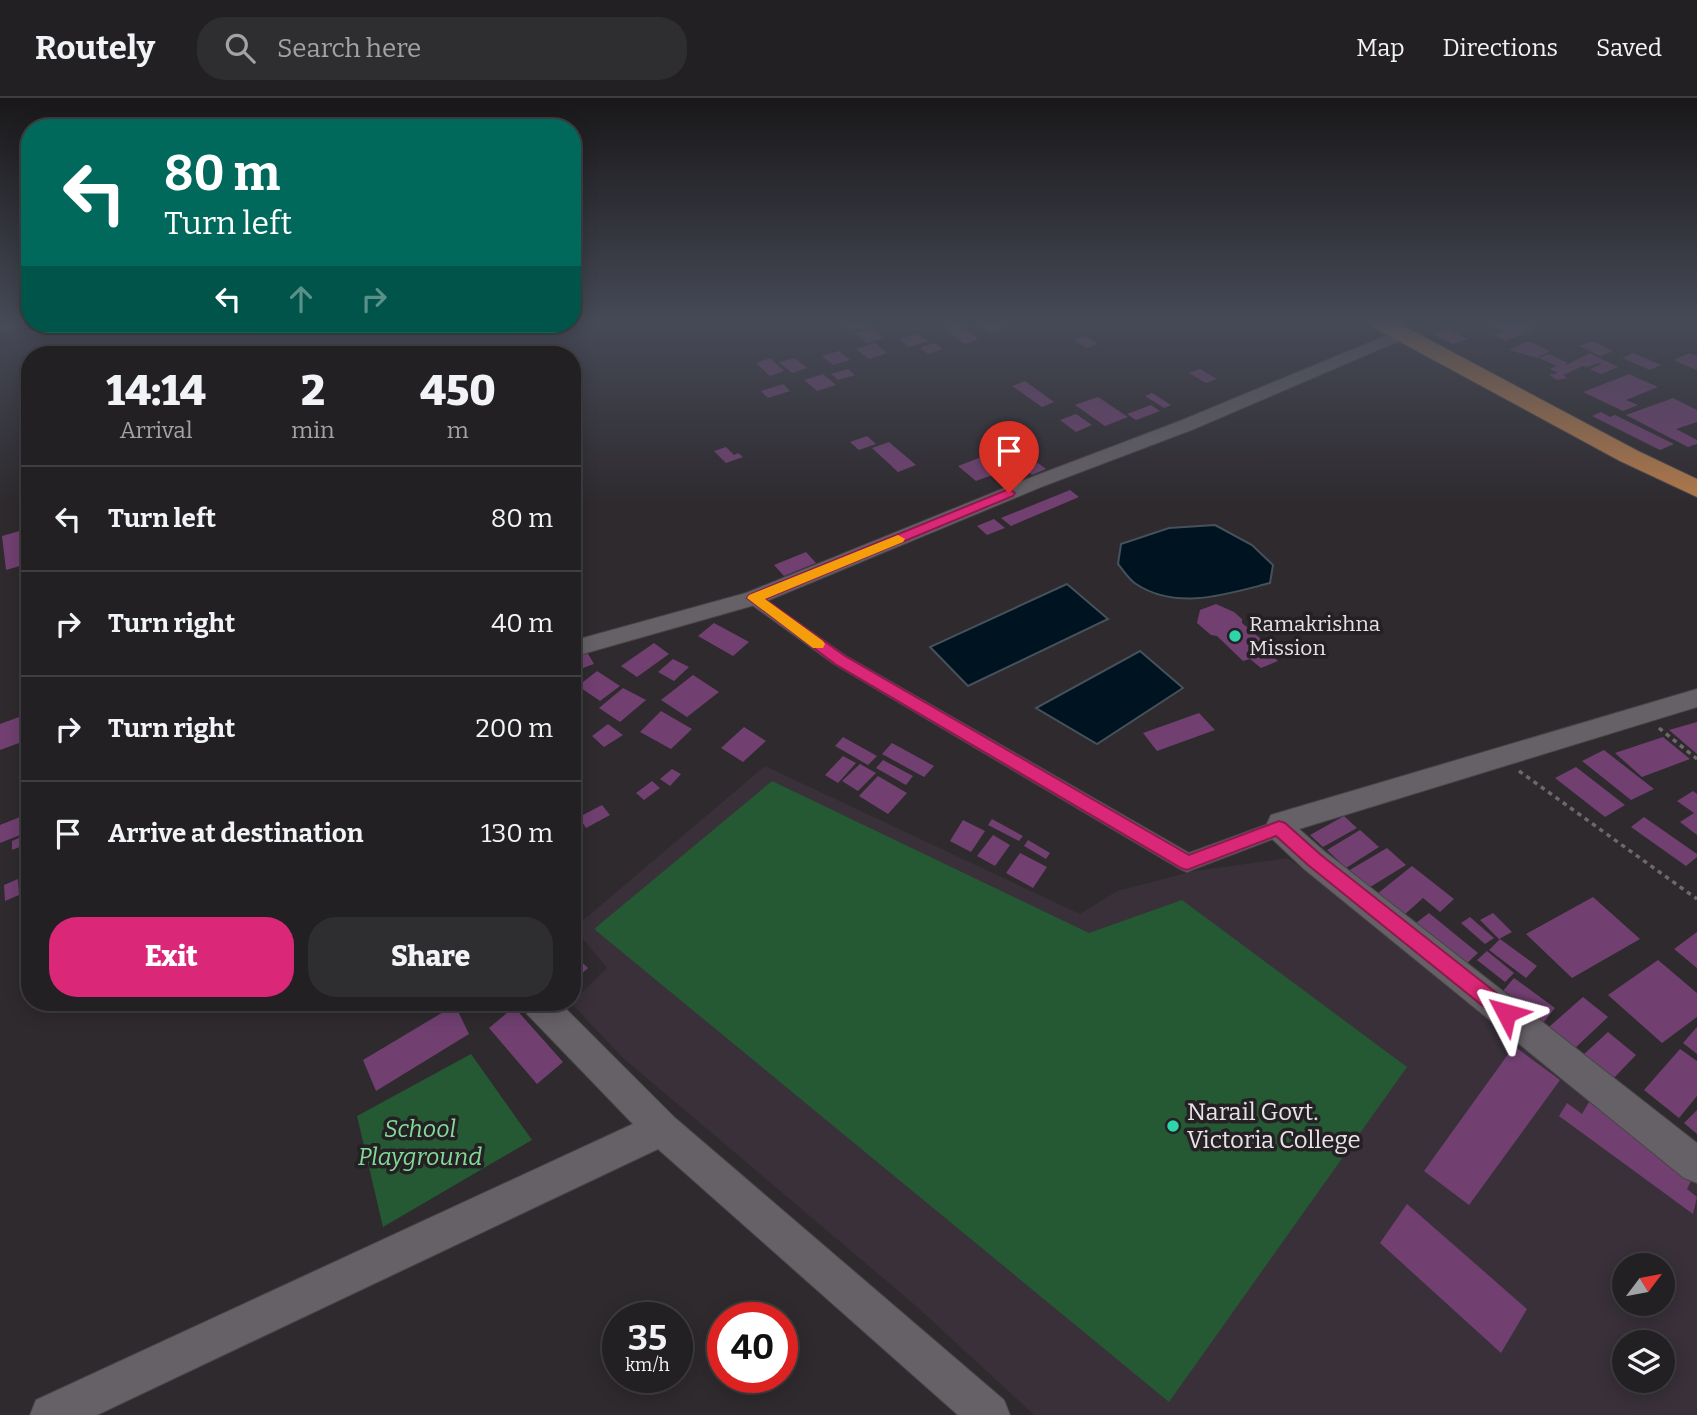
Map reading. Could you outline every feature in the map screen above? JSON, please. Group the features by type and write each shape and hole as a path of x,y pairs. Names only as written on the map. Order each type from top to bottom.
{"highway":[{"path":"1492,382 1629,456 1697,489"}],"street":[{"path":"581,646 754,598 1288,382"},
{"path":"754,598 840,660 1187,863 1279,828 1281,823 1697,698"},
{"path":"1279,828 1314,860 1697,1165"},
{"path":"546,1011 662,1129 989,1415"},
{"path":"51,1415 662,1129"}],"path":[{"path":"1643,715 1697,758"},
{"path":"1501,757 1560,803 1697,899"}],"shaded area":[{"name":"Narail Govt. Victoria College","path":"765,766 1080,914 1117,891 1194,871 1288,858 1697,1169 1697,1415 1034,1415 916,1306 623,1058 579,1011 581,1011 581,993 607,968 581,936 581,922"}],"green space":[{"path":"772,781 1089,933 1182,900 1407,1067 1169,1402 594,929"},
{"name":"School Playground","path":"471,1054 532,1140 383,1227 357,1116"}],"water":[{"path":"1215,525 1252,545 1273,565 1270,583 1202,598 1168,597 1136,584 1118,564 1121,544 1169,528"},
{"path":"1067,584 1108,619 968,686 930,647"},
{"path":"1140,651 1183,688 1097,744 1036,708"}],"building":[{"path":"807,382 833,382 836,385 817,391"},
{"path":"1027,382 1054,402 1042,407 1012,386"},
{"path":"1607,382 1648,382 1658,387 1626,400 1638,405 1623,411 1583,392"},
{"path":"783,384 790,391 768,398 761,391"},
{"path":"1152,393 1171,405 1164,408 1145,396"},
{"path":"1098,397 1128,417 1105,426 1075,405"},
{"path":"1673,398 1697,410 1697,422 1676,429 1697,440 1697,444 1688,447 1626,415"},
{"path":"1151,405 1160,411 1136,420 1127,414"},
{"path":"1601,412 1610,417 1615,415 1674,444 1660,450 1592,416"},
{"path":"1076,414 1092,425 1076,432 1060,420"},
{"path":"867,436 876,444 859,450 850,442"},
{"path":"889,442 916,465 898,472 872,448"},
{"path":"726,447 734,455 738,453 743,457 726,463 714,451"},
{"path":"984,456 1003,471 976,481 958,466"},
{"path":"1038,463 1046,469 1032,475 1025,469"},
{"path":"1070,490 1079,497 1011,526 1001,518"},
{"path":"994,519 1005,528 987,535 977,526"},
{"path":"21,531 21,566 6,570 2,536"},
{"path":"806,552 816,563 784,576 774,565"},
{"name":"Ramakrishna Mission","path":"1216,604 1242,619 1242,623 1268,645 1266,651 1278,661 1261,668 1250,659 1243,661 1217,636 1211,635 1197,623 1200,610"},
{"path":"714,623 749,642 733,656 698,636"},
{"path":"654,643 669,654 637,677 621,666"},
{"path":"584,647 594,664 581,669 581,648"},
{"path":"673,659 689,667 674,681 658,672"},
{"path":"597,671 620,686 600,701 581,688 581,684"},
{"path":"693,675 719,692 687,717 661,700"},
{"path":"623,688 646,700 620,722 599,708"},
{"path":"661,711 692,729 671,749 640,732"},
{"path":"1199,713 1215,730 1157,751 1143,733"},
{"path":"21,716 21,742 0,750 0,724"},
{"path":"1697,722 1697,754 1669,730"},
{"path":"608,724 623,735 604,747 592,736"},
{"path":"744,727 766,741 743,762 721,748"},
{"path":"843,737 877,756 868,765 835,746"},
{"path":"1663,737 1690,759 1642,777 1615,753"},
{"path":"892,743 934,766 924,777 882,754"},
{"path":"1604,750 1654,789 1631,800 1582,761"},
{"path":"843,756 856,763 838,783 825,775"},
{"path":"883,760 913,776 906,785 876,768"},
{"path":"860,764 876,773 858,791 842,781"},
{"path":"1576,767 1625,805 1605,817 1555,778"},
{"path":"672,769 681,774 670,786 660,779"},
{"path":"878,776 907,793 888,814 859,796"},
{"path":"652,781 660,788 644,800 636,793"},
{"path":"1693,791 1697,794 1697,835 1680,822 1694,813 1677,801"},
{"path":"602,805 610,815 586,828 581,816"},
{"path":"1344,816 1357,828 1323,847 1310,835"},
{"path":"21,817 21,835 0,843 0,825"},
{"path":"1644,817 1697,854 1697,857 1686,866 1631,827"},
{"path":"992,819 1023,836 1019,841 988,825"},
{"path":"963,820 985,831 971,852 950,841"},
{"path":"1360,830 1379,847 1346,868 1327,850"},
{"path":"993,835 1010,845 995,866 977,856"},
{"path":"21,837 21,846 12,850 12,841"},
{"path":"1028,840 1050,853 1046,859 1024,846"},
{"path":"1387,848 1406,865 1367,889 1348,871"},
{"path":"1020,853 1047,867 1033,888 1006,873"},
{"path":"1412,866 1454,899 1440,912 1423,898 1403,916 1377,894"},
{"path":"18,879 19,895 5,901 4,885"},
{"path":"1593,897 1640,939 1572,978 1526,934"},
{"path":"1429,913 1478,953 1465,965 1416,923"},
{"path":"1493,913 1512,932 1499,939 1480,920"},
{"path":"1470,917 1494,938 1485,944 1461,923"},
{"path":"1697,932 1697,968 1674,949"},
{"path":"1500,939 1537,966 1526,978 1489,950"},
{"path":"1487,951 1514,973 1505,982 1477,960"},
{"path":"1658,960 1697,993 1697,1017 1662,1043 1608,995"},
{"path":"581,961 588,968 581,974"},
{"path":"1514,978 1555,1008 1543,1023 1502,992"},
{"path":"1583,997 1608,1017 1574,1049 1549,1027"},
{"path":"445,1011 458,1011 469,1034 376,1091 363,1060"},
{"path":"509,1011 518,1011 563,1062 537,1084 489,1028"},
{"path":"1697,1027 1697,1054 1683,1043"},
{"path":"1608,1032 1636,1055 1612,1080 1583,1055"},
{"path":"1514,1046 1560,1080 1469,1205 1424,1171"},
{"path":"1680,1049 1697,1061 1697,1096 1679,1118 1644,1090"},
{"path":"1589,1102 1693,1177 1687,1189 1697,1197 1693,1214 1559,1116 1567,1103 1582,1114"},
{"path":"1697,1110 1697,1134 1684,1123"},
{"path":"1407,1204 1527,1309 1501,1353 1380,1243"}],"slow traffic":[{"path":"818,644 754,598 898,539"}],"place":[{"name":"Ramakrishna Mission","path":"1235,636"},
{"name":"Narail Govt. Victoria College","path":"1173,1126"}],"route":[{"path":"1009,493 754,598 840,660 1187,863 1279,828 1314,860 1506,1013"}]}
